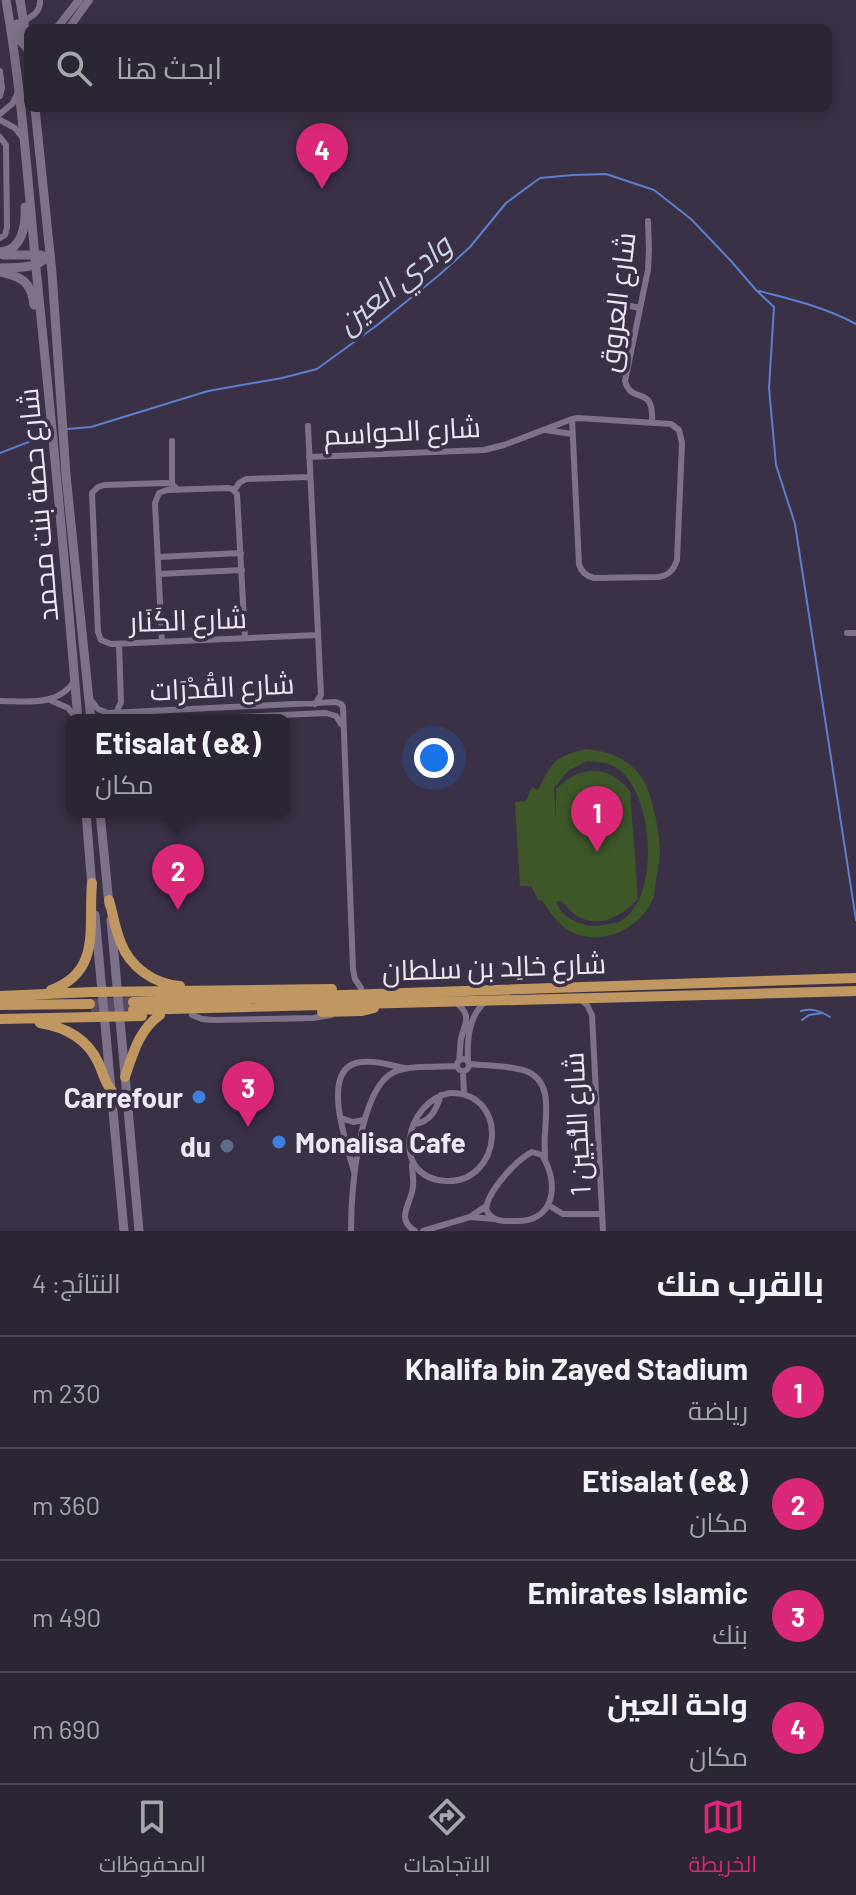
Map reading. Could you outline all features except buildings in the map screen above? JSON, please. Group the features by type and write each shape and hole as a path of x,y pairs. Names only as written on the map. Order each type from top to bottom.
{"main road":[{"name":"شارع حصة بنت محمد","path":"6,0 19,89 47,372 90,714"},
{"path":"12,0 24,38"},
{"path":"20,0 24,29"},
{"path":"14,52 24,45"},
{"name":"شارع حصة بنت محمد","path":"35,112 58,371 77,714"},
{"path":"0,254 14,249 23,229 29,184"},
{"path":"0,254 49,257"},
{"path":"0,270 36,266 49,257"},
{"path":"0,270 30,286 36,317 43,332"},
{"path":"87,818 124,1231"},
{"path":"101,818 139,1231"},
{"path":"35,995 68,982 84,965 90,941 92,883"},
{"path":"109,900 124,950 148,975 174,985 258,990"},
{"name":"شارع خالِد بن سلطان","path":"851,978 418,992 133,1006 851,992"},
{"path":"0,996 361,988 418,992"},
{"path":"0,1019 366,1010 381,1003"},
{"path":"0,1005 90,1007 0,1013"},
{"path":"125,1077 142,1034 160,1015"},
{"path":"15,1019 58,1027 79,1038 96,1058 112,1091"}],"street":[{"path":"23,22 38,11 40,0"},
{"path":"71,12 72,0"},
{"path":"60,24 79,0"},
{"path":"72,24 89,0"},
{"path":"0,71 0,96"},
{"path":"19,89 13,103 0,117 15,128 25,145"},
{"path":"0,137 6,145 7,228 0,238"},
{"name":"شارع العروق","path":"648,221 649,264 625,381 631,392 650,401 652,422"},
{"path":"606,301 640,308"},
{"path":"572,419 652,422 674,426 681,433 677,560 672,570 662,576 594,578 581,570 572,419"},
{"name":"شارع الحواسم","path":"309,457 484,450 572,419"},
{"path":"308,426 321,695 315,704"},
{"path":"542,430 572,434"},
{"path":"172,441 175,487"},
{"path":"234,491 241,482 249,479 310,477"},
{"name":"شارع الكَنَار","path":"175,487 104,485 92,493 98,632 104,642 119,644 318,635"},
{"path":"162,642 156,498 164,490 175,487 228,488 238,497 245,638"},
{"path":"158,557 241,553"},
{"path":"159,574 242,570"},
{"path":"847,633 856,633"},
{"path":"116,713 121,702 119,644"},
{"path":"0,701 50,700 62,695 75,680"},
{"path":"321,695 328,703 331,714 343,709 353,969 361,988"},
{"name":"شارع القُدْرَات","path":"89,696 101,711 116,713 328,703 339,703 343,709"},
{"path":"50,700 68,708 72,714"},
{"path":"121,702 129,712"},
{"name":"شارع القُدْرَات","path":"290,716 331,714 342,727"},
{"name":"شارع اللُّجَين 1","path":"579,998 592,1015"},
{"name":"شارع اللُّجَين 1","path":"601,998 592,1015 603,1231"},
{"path":"469,1063 466,1035 475,1014 488,1001"},
{"path":"455,1002 467,1017 460,1066 464,1094"},
{"path":"460,1066 463,1059 469,1063 524,1071 539,1080 546,1099 545,1159 552,1187 551,1197 542,1214 529,1221 470,1217"},
{"path":"355,1175 341,1117 338,1084 343,1071 358,1062 410,1068 460,1066"},
{"path":"376,1063 384,1079"},
{"path":"351,1231 355,1175 364,1120 374,1094 384,1079 394,1072 410,1068"},
{"path":"412,1162 425,1176 444,1181 461,1180 475,1173 486,1159 491,1137 489,1117 478,1100 464,1094 441,1095 425,1106 414,1124 410,1142 413,1187 405,1219 408,1227 415,1231"},
{"path":"414,1124 431,1117 441,1095"},
{"path":"341,1117 353,1122 364,1120"},
{"path":"423,1231 470,1217 486,1206 504,1178 544,1136"},
{"path":"348,1149 360,1149"},
{"path":"529,1153 538,1153 545,1159"},
{"path":"413,1187 425,1176"},
{"path":"548,1205 563,1214 602,1214"},
{"path":"486,1206 489,1216 495,1220"},
{"path":"437,1226 446,1231 454,1221"}],"green space":[{"path":"585,749 607,753 633,768 648,789 658,832 660,850 654,897 640,918 631,925 599,937 587,937 565,928 542,900 539,901 531,886 520,886 515,802 526,801 532,787 538,790 556,762","holes":["587,761 611,765 625,776 637,794 648,842 642,891 633,910 619,922 596,926 570,919 556,902 561,901 581,918 597,921 620,914 638,899 630,791 621,782 603,772 594,771 575,775 565,781 556,789 556,822 554,788 568,771"]}],"waterway":[{"name":"وادي العين","path":"67,429 91,427 208,391 317,369 438,276 470,247 506,203 540,178 606,174 654,190 691,219 774,307 769,388 776,465 795,524 856,920"},
{"name":"وادي العين","path":"759,291 821,308 856,324"},
{"name":"وادي العين","path":"0,453 49,434"},
{"path":"801,1011 816,1011 830,1017"},
{"path":"802,1020 809,1015 823,1013"}],"tunnel":[{"path":"90,1004 133,1002"},
{"path":"91,1011 133,1010"}],"place":[{"name":"واحة العين","path":"322,189"},
{"name":"Khalifa bin Zayed Stadium","path":"597,852"},
{"name":"Etisalat (e&)","path":"178,910"},
{"name":"Carrefour","path":"199,1097"},
{"name":"Emirates Islamic","path":"248,1127"},
{"name":"Monalisa Cafe","path":"279,1142"},
{"name":"du","path":"227,1146"}]}
